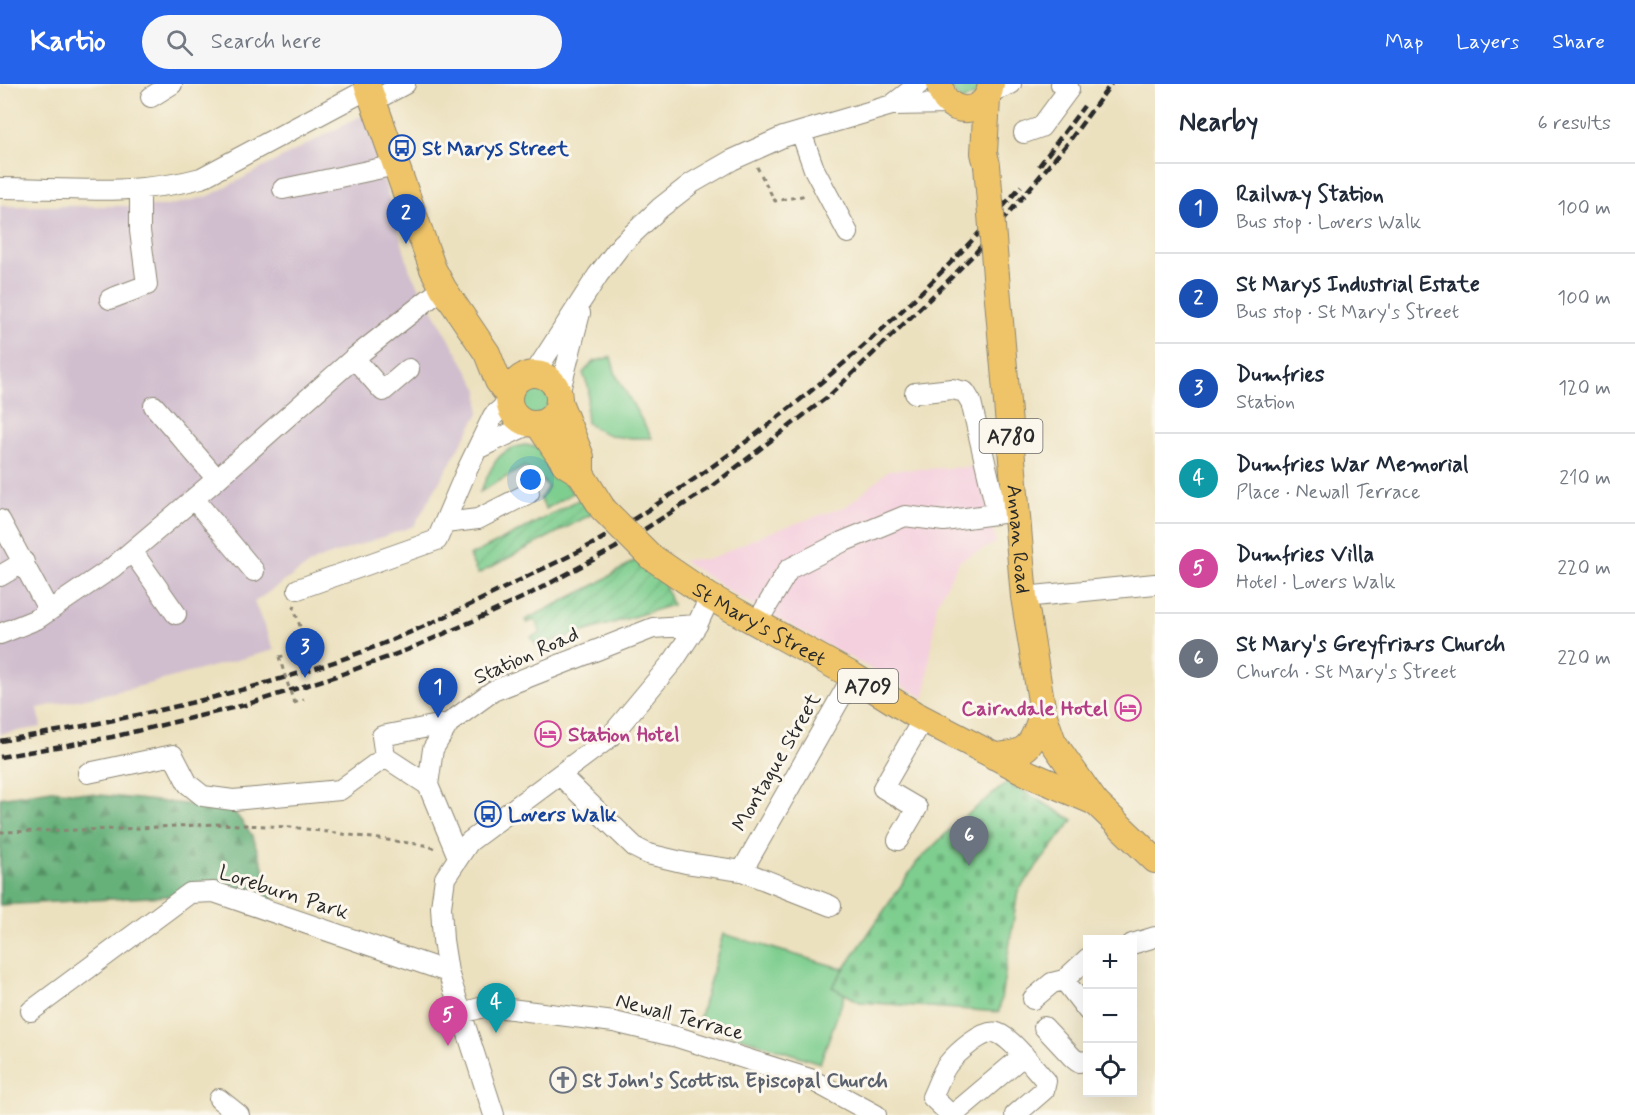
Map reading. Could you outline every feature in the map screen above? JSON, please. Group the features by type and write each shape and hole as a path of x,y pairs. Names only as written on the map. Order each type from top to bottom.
{"main road":[{"path":"949,99 973,108 995,90"},
{"name":"Annan Road","path":"995,90 985,159 996,276 1010,512 1044,713 1053,742 1095,802"},
{"path":"369,91 433,269 443,288 488,354 498,381 516,417 534,424 552,417 559,398 550,380 530,375 488,354"},
{"name":"Annan Road","path":"949,99 985,159"},
{"path":"509,399 515,384 530,375"},
{"name":"St Mary's Street","path":"559,398 581,458 580,474"},
{"name":"St Mary's Street","path":"534,424 565,464 580,474 603,509 650,556 710,597 853,676 923,719 1029,774 1095,802"},
{"path":"994,756 1011,755 1024,751 1032,742 1044,713"},
{"name":"A780","path":"1095,802 1155,860"}],"street":[{"path":"151,97 172,84"},
{"path":"0,188 140,189 176,185 201,178 369,91 405,84"},
{"path":"892,105 919,84"},
{"path":"1024,133 1041,127 1069,89 1061,84"},
{"path":"530,375 621,245 660,208 692,183 732,160 783,137 892,105 949,99"},
{"path":"801,132 814,170 848,233"},
{"path":"284,189 396,165"},
{"path":"110,299 147,285 140,231 140,189"},
{"path":"0,634 37,619 112,568 354,358 443,288"},
{"path":"559,398 583,302"},
{"path":"354,358 383,391 409,369"},
{"path":"915,393 952,389 965,392 971,402 994,500 1010,512"},
{"path":"298,589 437,540 493,416 509,399"},
{"path":"154,406 217,479"},
{"path":"477,449 534,424"},
{"path":"445,523 478,519 529,493"},
{"path":"194,499 254,571"},
{"path":"756,624 789,569 842,542 905,516 944,521 1010,512"},
{"path":"1,523 49,610"},
{"path":"132,552 176,614"},
{"path":"0,576 24,562"},
{"path":"1024,597 1155,584"},
{"path":"494,1115 448,972 441,907 445,878 469,842 561,776 609,738 674,660 697,625 710,597"},
{"name":"Station Road","path":"428,785 433,749 449,723 493,691 653,628 697,625"},
{"name":"Montague Street","path":"742,871 853,676"},
{"path":"898,840 917,808 883,788 923,719"},
{"path":"449,723 382,736 385,757 428,785 458,857"},
{"path":"88,773 172,755 188,784 203,796 233,800 340,790 385,757"},
{"path":"561,776 636,848 648,854 686,863 742,871 831,906"},
{"name":"Loreburn Park","path":"31,1011 190,893 214,892 448,972"},
{"path":"1137,942 1155,937"},
{"path":"1034,999 1052,983 1064,980 1083,963"},
{"path":"1064,980 1083,1005"},
{"name":"Newall Terrace","path":"462,1013 487,1006 614,1022 677,1036 810,1079 876,1115"},
{"path":"1044,1027 1073,1058 1078,1062 1083,1062"},
{"path":"1015,1115 1044,1090 1046,1082 1023,1055 999,1033 991,1031 982,1034 948,1064 932,1097 952,1115 1023,1055"},
{"path":"219,1098 239,1115"}],"path":[{"path":"756,167 775,201 802,196"},
{"path":"298,589 294,608 312,663"},
{"path":"287,654 279,657 294,703 304,699"},
{"path":"0,832 216,824 291,827 424,845 458,857"}],"shaded area":[{"path":"365,114 410,271 479,390 479,413 414,526 316,560 254,602 274,650 133,688 38,708 41,727 0,734 0,206 168,206 209,196"},
{"path":"979,467 996,543 960,560 937,603 925,698 742,599 682,560 711,559 762,535 847,506 889,470"}],"green space":[{"path":"948,84 983,84 981,92 961,101"},
{"path":"611,357 616,375 652,438 625,438 610,435 587,423 589,389 583,373 593,362"},
{"path":"534,381 546,387 552,399 546,411 534,417 522,411 516,399 522,387"},
{"path":"524,445 540,447 573,493 546,509 540,499 548,487 539,477 524,467 480,492 500,456 514,447"},
{"path":"580,499 592,514 478,574 469,556"},
{"path":"636,560 662,576 672,605 537,646 531,637 541,633 535,620 527,623 525,620 595,585"},
{"path":"1008,782 1073,820 1018,891 999,1012 860,1002 832,987 917,862 957,823"},
{"path":"52,790 232,809 252,835 277,906 170,896 0,905 0,798"},
{"path":"723,934 844,969 833,987 845,994 820,1063 698,1023"}],"railway":[{"path":"0,757 112,737 245,705 342,674 407,650 473,621 526,596 615,548 708,489 830,395 977,251 1067,144 1111,84"},
{"path":"1039,166 1084,106"},
{"path":"0,741 170,708 337,661 426,626 608,535 720,461 828,377 929,285 1021,186"}],"place":[{"name":"St Marys Street","path":"402,148"},
{"name":"St Marys Industrial Estate","path":"406,244"},
{"name":"Dumfries","path":"305,678"},
{"name":"Cairndale Hotel","path":"1128,708"},
{"name":"Railway Station","path":"438,718"},
{"name":"Station Hotel","path":"548,734"},
{"name":"Lovers Walk","path":"488,814"},
{"name":"St Mary's Greyfriars Church","path":"969,866"},
{"name":"Dumfries War Memorial","path":"496,1033"},
{"name":"Dumfries Villa","path":"448,1046"},
{"name":"St John's Scottish Episcopal Church","path":"563,1080"}]}
